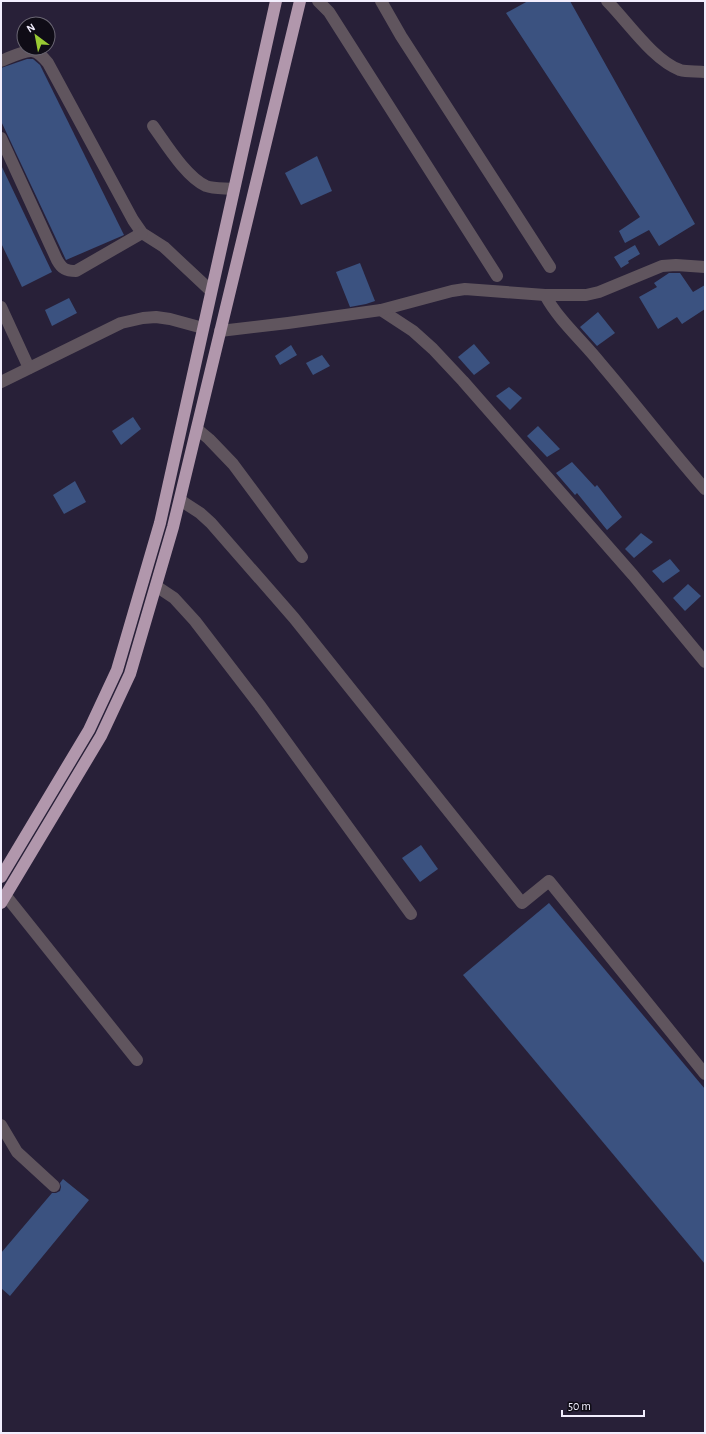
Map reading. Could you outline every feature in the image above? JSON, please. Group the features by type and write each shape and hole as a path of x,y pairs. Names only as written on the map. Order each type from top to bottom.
{"highway":[{"path":"1,877 89,730 117,670 160,523 276,1"},
{"path":"3,900 101,736 130,674 180,500 300,1"}],"street":[{"path":"318,1 329,12 496,276"},
{"path":"381,1 410,50 550,267"},
{"path":"607,1 651,49 668,64 681,70 705,72"},
{"path":"1,61 21,53 32,51 40,54 48,62 133,220 142,233 164,247 211,291"},
{"path":"153,126 186,170 197,181 208,186 234,189"},
{"path":"1,138 61,267 67,271 76,271 142,233"},
{"path":"220,331 381,310 452,291 465,289 545,295 586,295 599,292 662,266 676,265 704,269"},
{"path":"545,295 561,318 585,344 705,489"},
{"path":"1,307 29,368"},
{"path":"381,310 413,331 433,349 463,381 633,575 705,662"},
{"path":"1,382 121,323 156,317 170,319 203,328"},
{"path":"197,429 233,464 302,556"},
{"path":"180,500 200,513 211,523 289,612 522,903 549,881 705,1074"},
{"path":"156,586 174,598 196,621 261,707 411,914"},
{"path":"3,900 137,1060"},
{"path":"1,1125 17,1152 54,1186"}],"building":[{"path":"528,1 570,1 695,224 659,246 649,230 625,243 619,231 640,217 506,13"},
{"path":"27,59 33,59 40,65 124,235 66,260 1,121 1,68"},
{"path":"317,156 332,191 301,205 285,173"},
{"path":"1,165 52,272 22,287 1,243"},
{"path":"635,245 640,254 628,261 629,263 621,268 614,257"},
{"path":"360,263 375,301 350,307 336,272"},
{"path":"669,273 680,273 693,292 705,285 705,309 682,324 677,317 658,329 639,297 657,287 654,283"},
{"path":"69,298 77,313 52,326 45,310"},
{"path":"598,312 615,333 597,346 580,327"},
{"path":"474,344 490,363 474,375 458,357"},
{"path":"291,345 297,355 280,365 275,356"},
{"path":"322,355 330,366 313,375 306,363"},
{"path":"509,387 522,398 510,410 496,396"},
{"path":"133,417 141,429 121,445 112,431"},
{"path":"538,426 560,449 547,457 527,436"},
{"path":"572,462 595,487 597,485 622,517 607,530 577,493 575,495 556,473"},
{"path":"75,481 86,502 64,514 53,495"},
{"path":"641,533 653,542 634,558 625,549"},
{"path":"670,559 680,571 663,583 652,571"},
{"path":"688,584 701,596 685,611 673,598"},
{"path":"421,845 438,869 420,882 402,858"},
{"path":"549,903 705,1089 705,1264 463,975"},
{"path":"63,1179 89,1200 10,1296 1,1288 1,1253 52,1193 60,1191 60,1183"}]}
